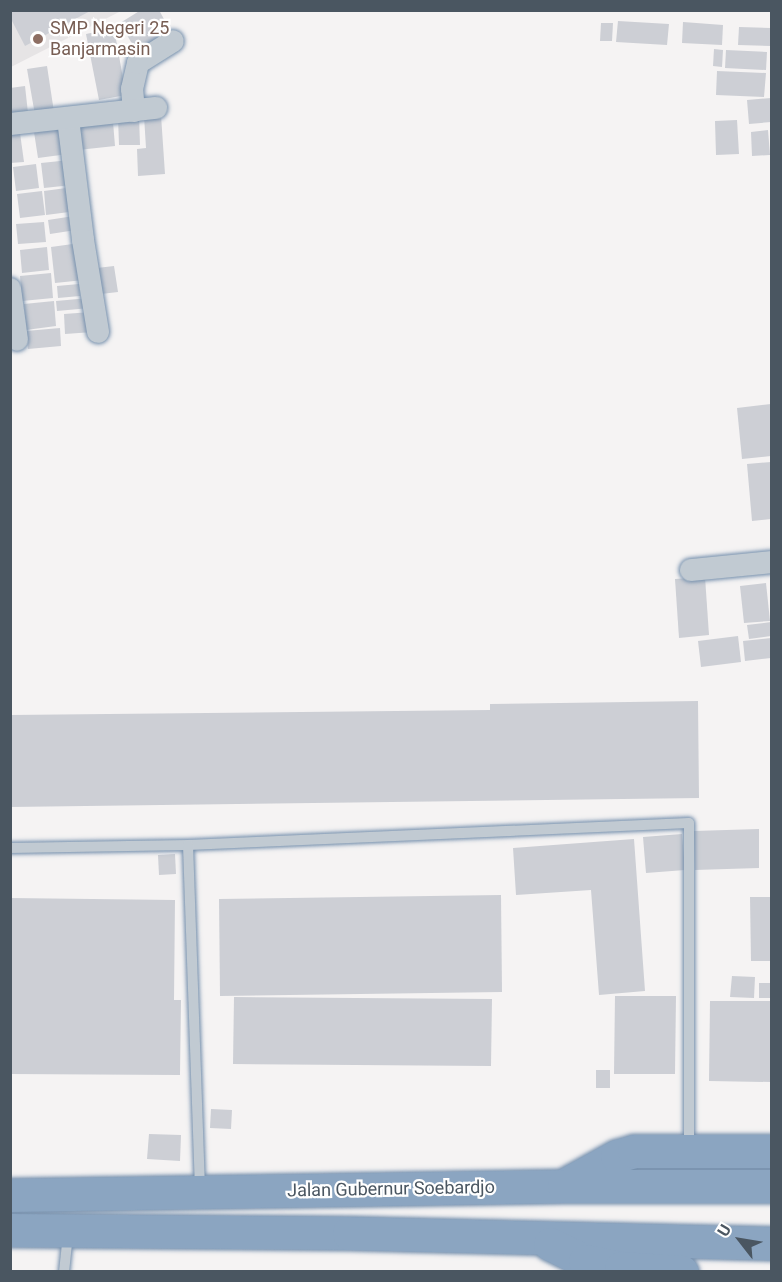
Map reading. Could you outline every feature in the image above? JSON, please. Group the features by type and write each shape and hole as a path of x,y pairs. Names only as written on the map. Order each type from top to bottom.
{"highway":[{"path":"564,1186 618,1156 634,1151 771,1151"},
{"name":"Jalan Gubernur Soebardjo","path":"10,1195 201,1190 766,1186"},
{"path":"10,1230 763,1243"},
{"path":"537,1238 585,1261 621,1269 682,1272"}],"street":[{"path":"10,124 145,109 132,89 138,63 173,41"},
{"path":"68,119 82,240 98,332"},
{"path":"10,289 17,340"},
{"path":"692,570 771,562"}],"lane":[{"path":"10,848 188,845 689,823 689,1151"},
{"path":"188,845 201,1190"},
{"path":"64,1272 68,1230"}],"shaded area":[{"name":"SMP Negeri 25 Banjarmasin","path":"11,11 121,11 11,67"}],"building":[{"path":"10,10 92,10 25,46 10,17"},
{"path":"141,10 159,10 172,34 138,54 120,23"},
{"path":"618,21 669,24 667,45 616,42"},
{"path":"683,22 723,25 722,45 682,43"},
{"path":"601,23 613,23 612,41 600,41"},
{"path":"739,27 771,28 771,46 738,45"},
{"path":"114,28 126,95 99,100 86,34"},
{"path":"714,49 723,50 722,67 713,66"},
{"path":"726,50 767,52 766,70 725,68"},
{"path":"47,66 54,112 35,115 27,69"},
{"path":"717,71 766,73 764,97 716,95"},
{"path":"25,86 28,113 10,115 10,88"},
{"path":"771,98 771,122 749,124 747,100"},
{"path":"161,115 165,174 138,176 137,149 146,148 144,116"},
{"path":"139,116 140,145 119,145 118,117"},
{"path":"737,120 739,154 716,155 715,121"},
{"path":"113,122 115,146 78,150 76,126"},
{"path":"65,128 68,154 38,158 34,132"},
{"path":"768,130 770,155 752,156 751,132"},
{"path":"20,133 24,162 10,163 10,134"},
{"path":"70,160 72,185 44,188 41,163"},
{"path":"36,164 39,188 16,191 13,167"},
{"path":"66,188 69,212 46,215 44,191"},
{"path":"42,191 45,215 20,218 17,194"},
{"path":"74,216 76,230 50,234 48,220"},
{"path":"44,222 46,242 18,244 16,224"},
{"path":"80,243 84,280 55,283 51,247"},
{"path":"47,247 49,270 22,273 20,250"},
{"path":"114,266 118,292 101,294 97,268"},
{"path":"51,273 53,298 22,301 20,276"},
{"path":"79,284 80,296 58,298 57,286"},
{"path":"89,298 90,308 57,311 56,301"},
{"path":"54,301 56,326 26,330 24,304"},
{"path":"91,312 93,332 65,334 64,314"},
{"path":"60,328 61,346 28,349 26,331"},
{"path":"771,404 771,456 742,459 737,408"},
{"path":"771,462 771,519 752,521 747,464"},
{"path":"705,577 709,635 679,638 675,579"},
{"path":"766,583 770,621 744,623 740,586"},
{"path":"771,622 771,636 749,639 747,625"},
{"path":"738,636 741,662 701,667 698,641"},
{"path":"771,638 771,658 745,661 743,641"},
{"path":"698,701 699,798 10,807 10,715 490,710 490,704"},
{"path":"759,829 759,868 695,870 694,831"},
{"path":"682,834 685,870 646,873 643,837"},
{"path":"634,839 645,991 599,995 591,890 516,895 513,848"},
{"path":"175,854 176,874 159,875 158,855"},
{"path":"501,895 502,992 220,996 219,899"},
{"path":"750,897 771,897 771,961 751,961"},
{"path":"10,898 175,900 174,1000 181,1000 180,1075 10,1074"},
{"path":"732,976 755,977 754,998 730,997"},
{"path":"759,983 771,983 771,998 759,998"},
{"path":"615,996 676,996 675,1074 614,1074"},
{"path":"234,997 492,999 491,1066 233,1064"},
{"path":"710,1001 771,1001 771,1082 709,1081"},
{"path":"596,1070 610,1070 610,1088 596,1088"},
{"path":"211,1109 232,1110 231,1129 210,1128"},
{"path":"149,1134 181,1135 180,1161 147,1159"}],"place":[{"name":"SMP Negeri 25 Banjarmasin","path":"38,39"}]}
